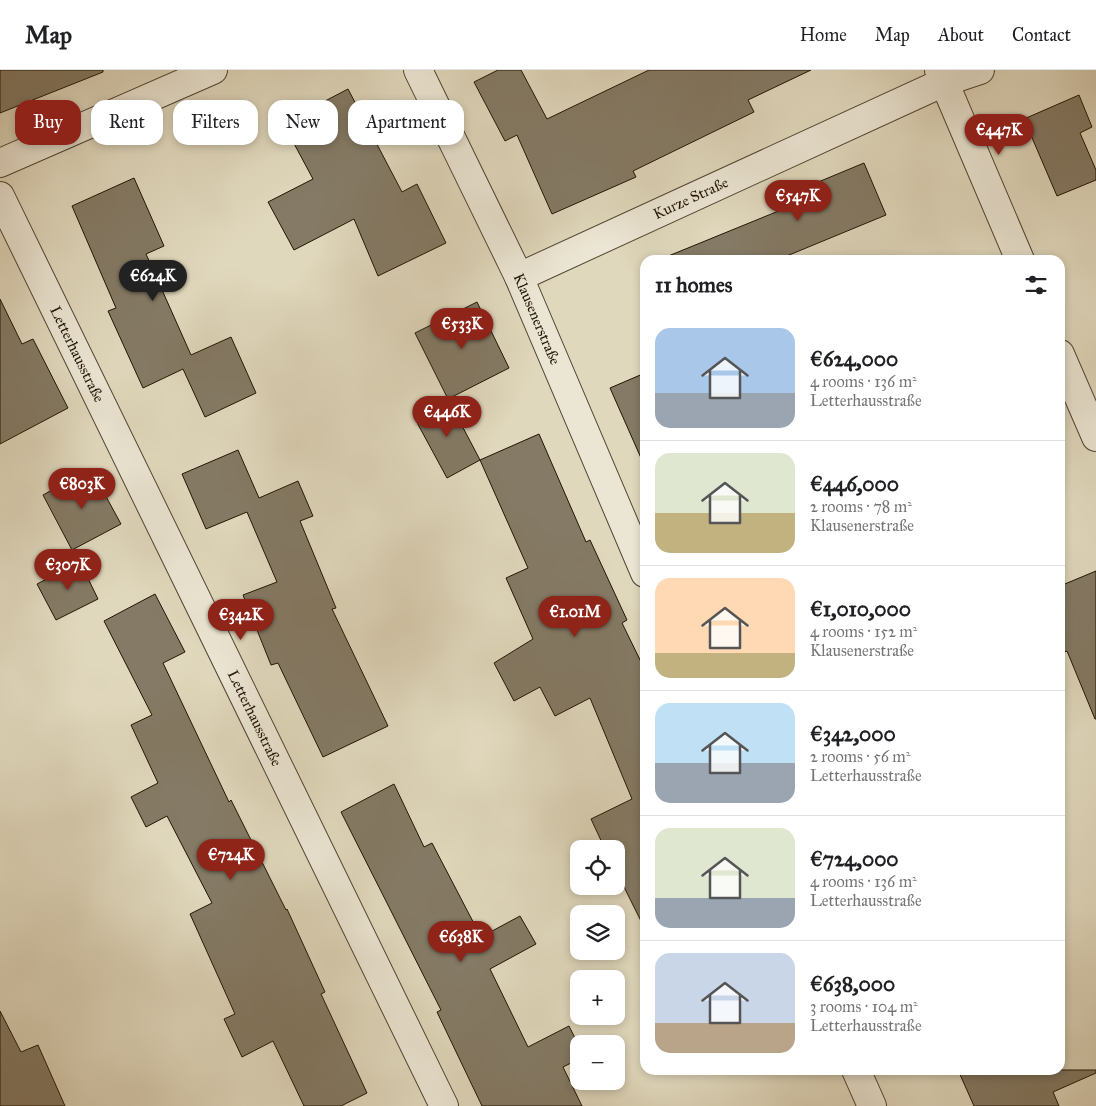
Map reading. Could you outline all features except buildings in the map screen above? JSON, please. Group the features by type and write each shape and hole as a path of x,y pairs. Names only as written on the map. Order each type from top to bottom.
{"street":[{"path":"0,163 213,70"},
{"name":"Klausenerstraße","path":"418,70 519,277 640,562"},
{"name":"Kurze Straße","path":"519,277 941,76 980,70"},
{"path":"941,76 1018,255"},
{"name":"Letterhausstraße","path":"0,196 444,1106"},
{"path":"1065,366 1096,437"},
{"path":"858,1075 872,1106"}]}
